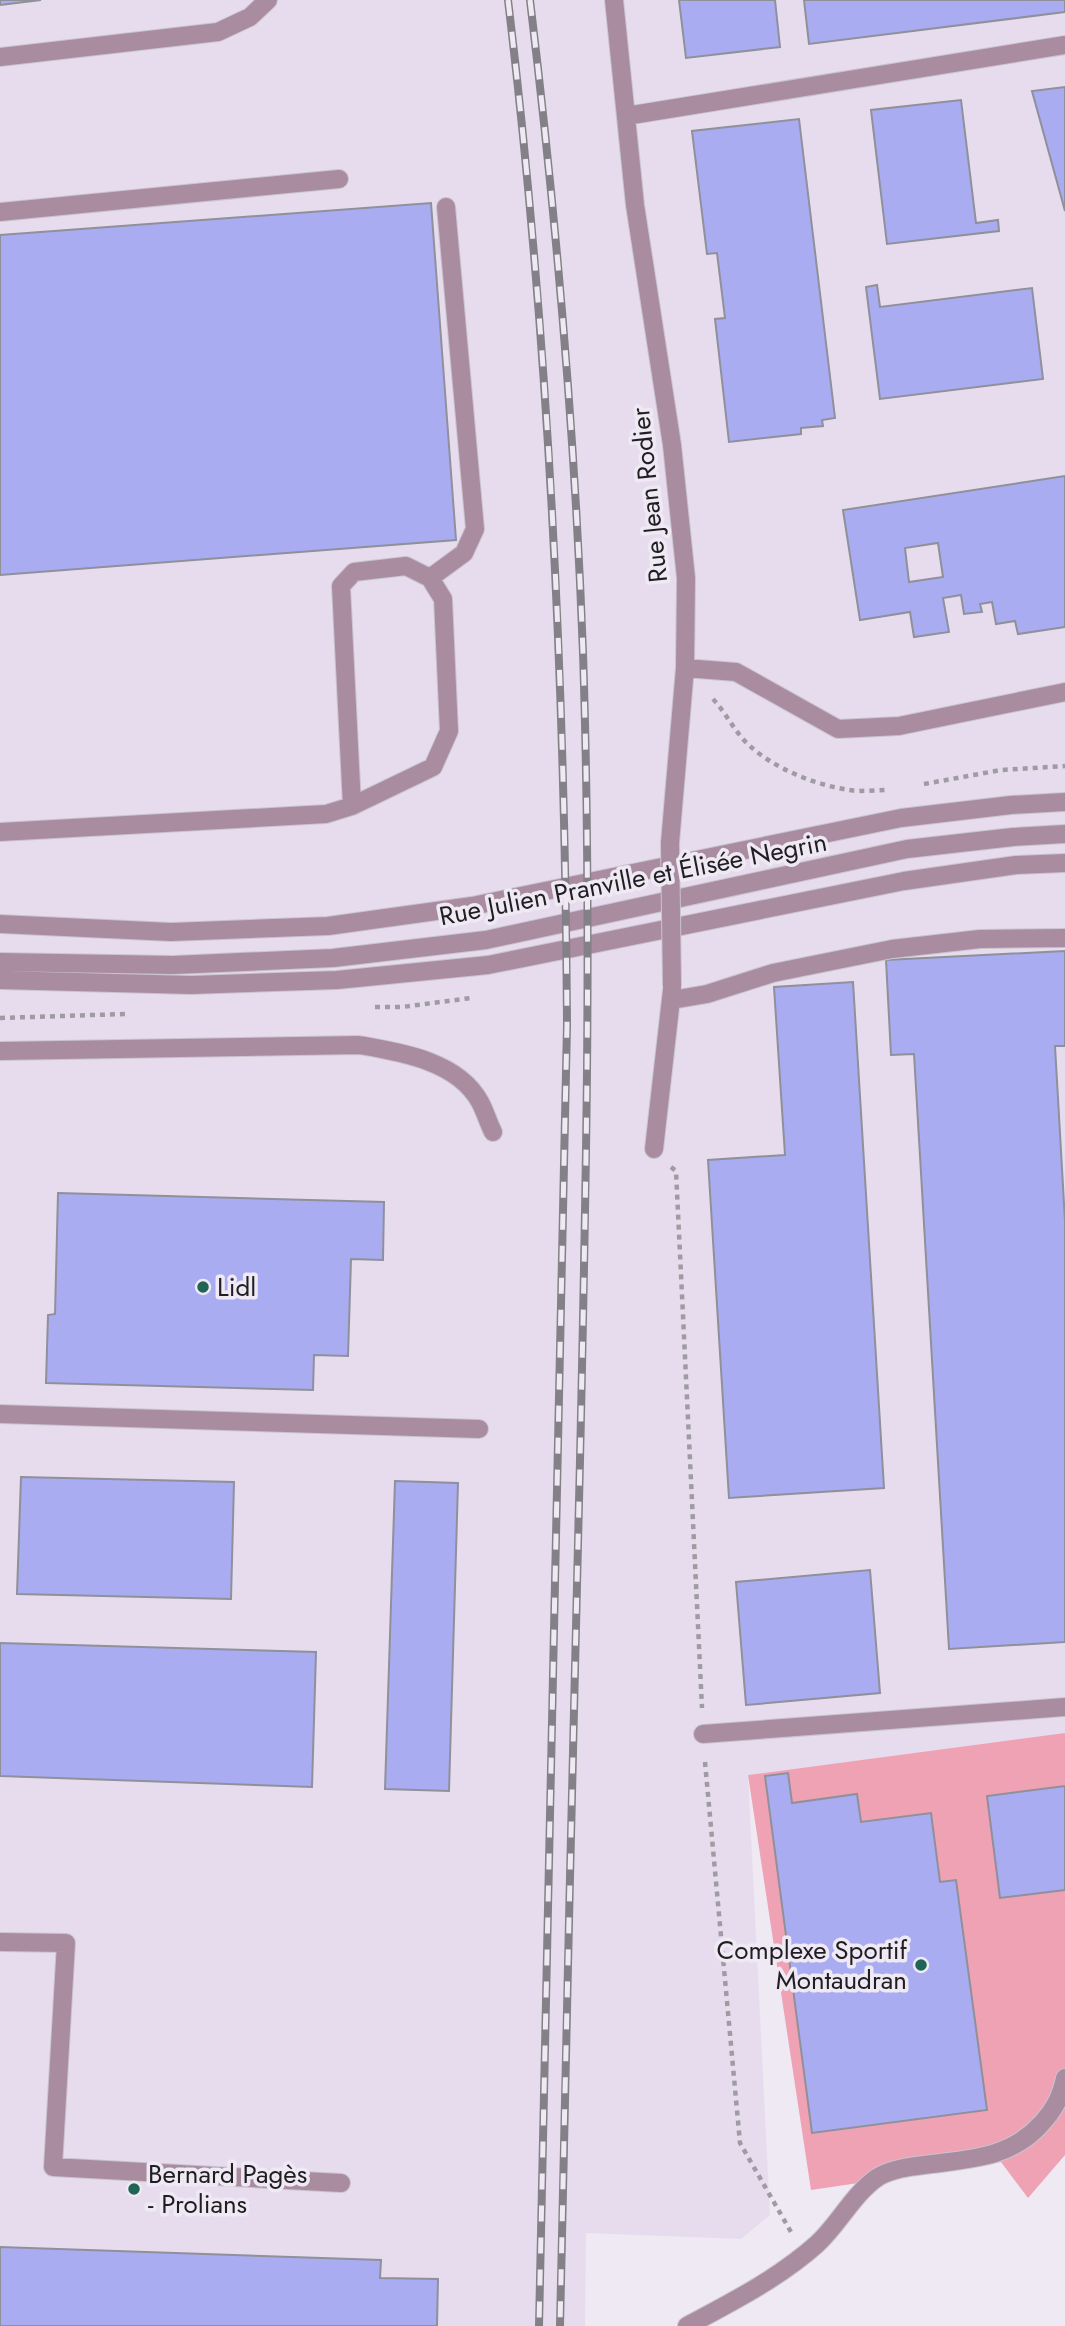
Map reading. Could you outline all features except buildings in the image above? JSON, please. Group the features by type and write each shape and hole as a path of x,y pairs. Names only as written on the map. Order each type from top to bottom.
{"street":[{"path":"0,57 218,32 250,17 268,0"},
{"name":"Rue Jean Rodier","path":"614,0 635,205 672,445 685,578 685,668 670,843 672,993 654,1149"},
{"path":"626,116 1065,45"},
{"path":"0,212 339,179"},
{"path":"430,578 464,553 475,529 446,207"},
{"path":"0,832 326,814 352,806 433,767 449,731 443,598 430,578 406,566 354,572 341,586 352,806"},
{"path":"685,668 736,672 838,729 899,726 1065,692"},
{"name":"Rue Julien Pranville et Élisée Negrin","path":"0,924 171,932 328,926 472,906 901,818 1011,805 1065,802"},
{"name":"Rue Julien Pranville et Élisée Negrin","path":"0,961 173,965 333,958 486,940 907,849 1065,834"},
{"name":"Rue Julien Pranville et Élisée Negrin","path":"0,980 191,985 337,980 488,965 904,881 1016,865 1065,863"},
{"path":"672,993 707,994 773,973 892,949 980,939 1065,938"},
{"path":"337,980 486,940"},
{"path":"0,1051 359,1045 401,1052 436,1065 462,1080 479,1100 492,1132"},
{"path":"0,1414 479,1429"},
{"path":"703,1734 1065,1707"},
{"path":"0,1942 66,1943 53,2167 341,2183"},
{"path":"687,2326 739,2299 819,2243 878,2178 899,2168 989,2157 1021,2143 1054,2110 1065,2078"}],"path":[{"path":"685,668 724,710 738,734 751,748 771,762 814,781 851,791 892,790"},
{"path":"920,785 1001,770 1065,766"}],"shaded area":[{"path":"0,0 1065,0 1065,1734 748,1775 770,2215 741,2239 586,2233 585,2326 0,2326"},
{"name":"Complexe Sportif Montaudran","path":"1065,1733 1065,2155 1028,2198 1001,2162 811,2190 748,1775"}],"railway":[{"path":"508,0 544,384 558,640 566,896 567,1025 539,2326"},
{"path":"530,0 548,162 570,408 586,754 587,1056 584,1258 560,2326"}],"place":[{"name":"Lidl","path":"203,1287"},
{"name":"Complexe Sportif Montaudran","path":"921,1965"},
{"name":"Bernard Pagès - Prolians","path":"134,2189"}]}
